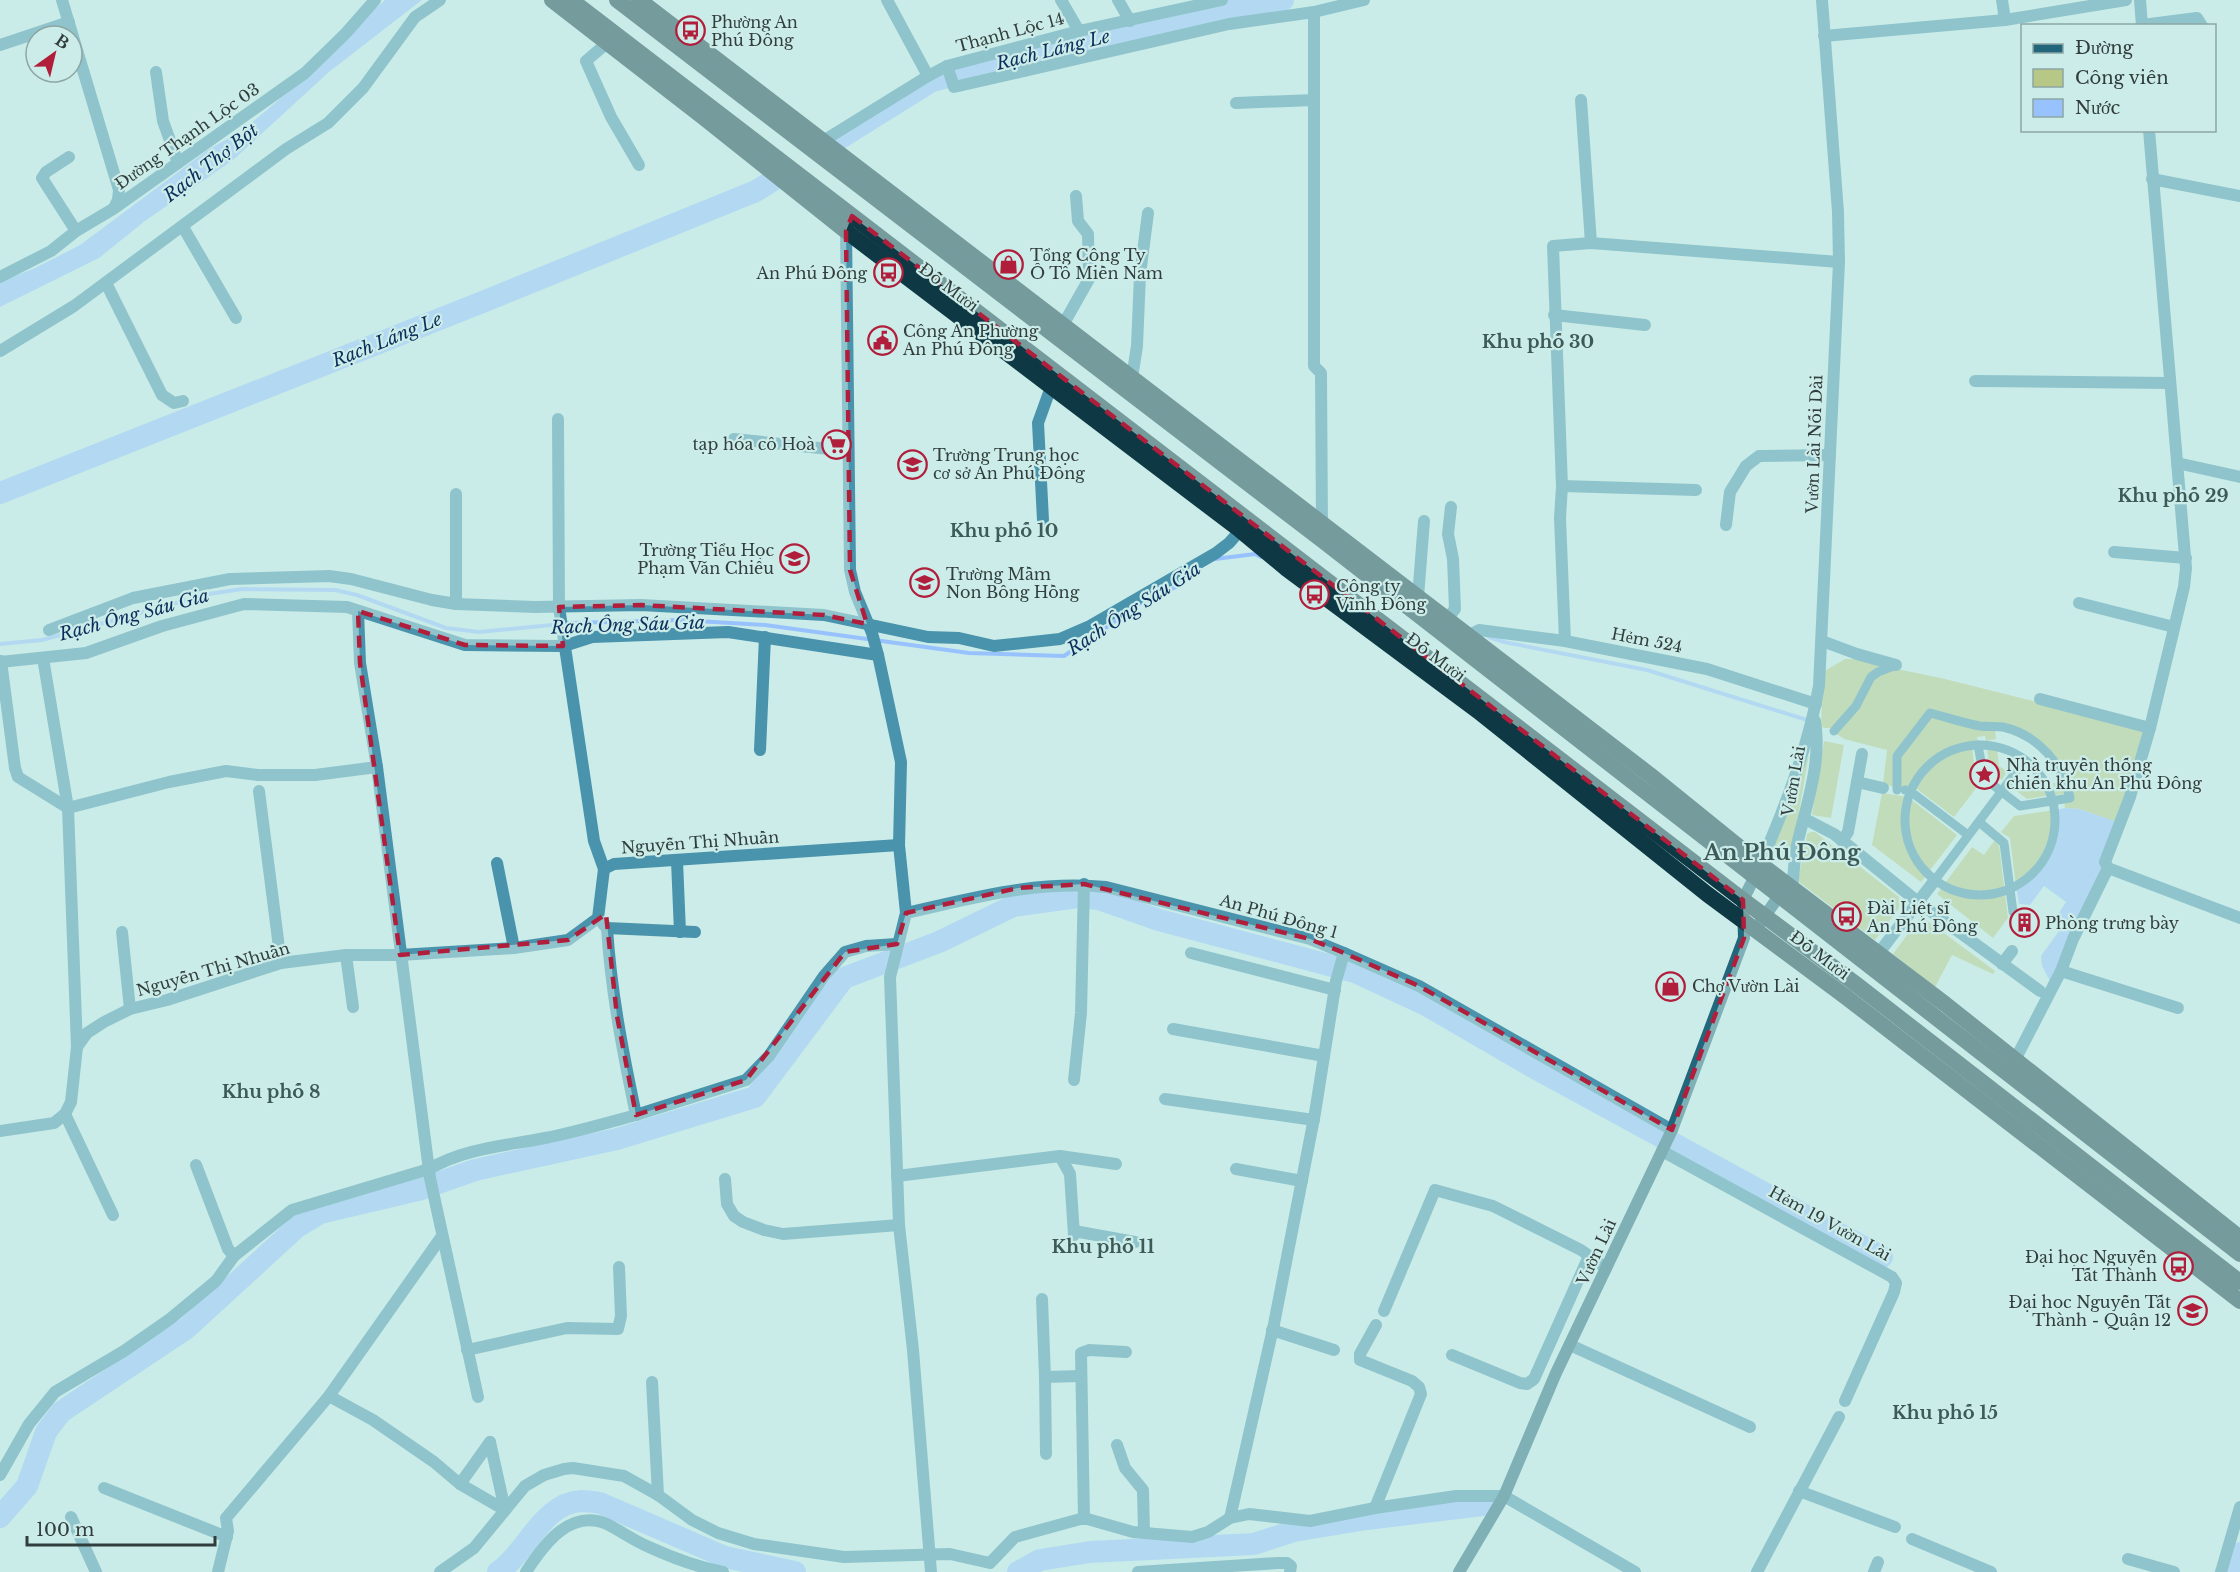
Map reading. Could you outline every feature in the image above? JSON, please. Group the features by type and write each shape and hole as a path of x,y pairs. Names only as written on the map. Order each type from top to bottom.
{"highway":[{"name":"Đỗ Mười","path":"552,0 849,223 1244,526 1743,900 1752,926 1857,985 2240,1282"},
{"name":"Đỗ Mười","path":"571,0 1051,387 1244,526 1287,569 1478,711 1707,894 1752,926 2240,1301"},
{"name":"Đỗ Mười","path":"618,0 1785,892 2240,1254"},
{"name":"Đỗ Mười","path":"639,0 1650,775 1757,871"},
{"name":"Đỗ Mười","path":"1785,892 1878,954 1945,1004 2240,1238"}],"main road":[{"path":"1743,900 1757,871"},
{"name":"Vườn Lài","path":"1458,1572 1504,1496 1570,1345 1671,1132 1752,926 1785,892"}],"street":[{"path":"62,0 119,190 118,200 113,209"},
{"name":"Đường Thạnh Lộc 03","path":"0,277 51,251 76,231 113,209 305,73 346,33 375,0"},
{"path":"0,351 74,306 285,150 328,123 363,88 415,17 440,0"},
{"path":"887,0 928,76"},
{"path":"1061,0 1079,31"},
{"path":"1119,0 1130,21"},
{"name":"Thạnh Lộc 14","path":"823,141 947,66 1079,31 1222,0"},
{"path":"947,66 954,87 1229,24 1314,12 1364,0"},
{"name":"Vườn Lài Nối Dài","path":"1757,871 1798,771 1815,710 1822,641 1839,262 1838,212 1822,0"},
{"path":"2002,0 2005,20"},
{"path":"1824,36 2005,20 2126,0"},
{"path":"2140,0 2142,24"},
{"path":"1314,12 1314,366 1321,373 1322,540"},
{"path":"2150,24 2197,18 2201,24"},
{"path":"0,45 69,22"},
{"path":"607,43 586,61 611,117 639,165"},
{"path":"156,72 163,121 178,162"},
{"path":"1236,103 1314,100"},
{"path":"1581,100 1591,243"},
{"path":"2149,132 2186,558 2184,586 2150,728 2124,815 2105,862 2108,868 2240,918"},
{"path":"69,157 46,172 42,178 76,231"},
{"path":"2152,179 2240,196"},
{"path":"1063,325 1089,279 1088,234 1078,221 1076,196"},
{"path":"1132,378 1137,346 1140,275 1148,213"},
{"path":"849,223 850,570 855,592 877,651 901,762 899,844 906,913 890,977 897,1176 899,1225 913,1350 930,1563"},
{"path":"183,227 236,318"},
{"path":"1565,641 1553,246 1591,243 1839,262"},
{"path":"106,283 162,394 174,403 183,401"},
{"path":"1554,315 1645,325"},
{"path":"1975,381 2170,383"},
{"path":"1043,519 1038,423 1051,387"},
{"path":"558,419 559,609 594,842 604,869"},
{"path":"734,439 848,451"},
{"path":"1726,525 1730,492 1746,466 1759,456 1830,455"},
{"path":"2177,463 2240,477"},
{"path":"1562,486 1696,490"},
{"path":"456,494 456,604"},
{"path":"1447,619 1455,609 1454,559 1448,534 1451,507"},
{"path":"1418,597 1425,521"},
{"path":"49,630 133,598 230,579 329,576 351,579 456,604 559,609 641,605 824,615 869,628 928,637 959,638 994,646 1060,639 1090,626 1216,553 1244,526"},
{"path":"2114,552 2186,558"},
{"path":"2079,603 2174,627"},
{"path":"377,767 315,774 258,775 226,771 169,782 68,808 18,777 0,662 86,652 162,626 244,604 347,607 465,645 563,643 592,636 728,632 877,651"},
{"path":"358,611 360,663 377,767 429,1173 478,1397"},
{"name":"Hẻm 524","path":"1468,636 1479,630 1565,641 1707,669 1815,710"},
{"path":"760,750 765,637"},
{"path":"1822,641 1857,654 1896,664"},
{"path":"0,1131 54,1123 65,1114 71,1102 77,1047 68,808 43,658"},
{"path":"1834,731 1856,706 1871,677 1896,664"},
{"path":"2040,699 2150,728"},
{"name":"Vườn Lài","path":"1785,892 1805,819 1818,736 1815,710"},
{"path":"1897,790 1897,756 1930,713 1983,726 2007,728 2037,743 2057,764 2067,782 2070,798 2020,806 1984,778 1978,745"},
{"path":"1978,745 2005,749 2025,760 2044,780 2053,802 2055,826 2049,850 2041,864 2030,876 2010,889 1993,894 1967,894 1951,889 1935,880 1917,861 1908,843 1905,817 1910,791 1919,776 1937,758 1960,747 1978,745"},
{"path":"1842,841 1848,832 1862,754"},
{"path":"1878,954 2025,760"},
{"path":"1857,782 1910,791 1968,835"},
{"path":"259,792 281,963"},
{"path":"1805,819 1834,834 1918,902 2040,991"},
{"path":"1979,822 2004,843 2013,912"},
{"name":"Nguyễn Thị Nhuần","path":"77,1047 87,1033 130,1009 167,1000 281,963 346,955 400,955 514,948 568,940 598,918 604,869 614,864 899,844"},
{"path":"677,861 680,932"},
{"path":"497,863 514,948"},
{"path":"2015,1060 2061,971 2073,939 2108,868"},
{"name":"An Phú Đông 1","path":"906,913 1018,888 1084,889 1106,886 1310,939 1343,958 1419,986 1671,1132"},
{"path":"1074,1080 1081,1013 1084,889"},
{"path":"598,918 607,928 617,1016 636,1115"},
{"path":"607,928 695,932"},
{"path":"122,932 130,1009"},
{"path":"0,1475 29,1424 55,1392 124,1351 170,1319 216,1281 234,1256 292,1210 429,1173 446,1159 487,1147 565,1134 636,1115 746,1080 769,1056 824,976 845,952 866,946 897,948"},
{"path":"2002,964 2012,951"},
{"path":"1191,953 1335,986"},
{"path":"346,955 353,1007"},
{"path":"1230,1518 1272,1330 1314,1120 1335,986 1343,958"},
{"path":"2061,971 2178,1008"},
{"path":"1173,1029 1324,1056"},
{"path":"1166,1099 1314,1120"},
{"path":"65,1114 113,1215"},
{"name":"Hẻm 19 Vườn Lài","path":"1663,1149 1892,1277 1896,1283 1894,1292 1845,1401"},
{"path":"897,1176 1060,1156 1116,1164"},
{"path":"1060,1156 1070,1174 1074,1233 1135,1242"},
{"path":"196,1165 228,1249 234,1256"},
{"path":"1236,1169 1302,1181"},
{"path":"725,1179 726,1204 734,1216 751,1226 764,1230 783,1234 899,1225"},
{"path":"1384,1311 1435,1190 1493,1206 1589,1256 1606,1268"},
{"path":"218,1572 227,1537 226,1518 329,1396 442,1236"},
{"path":"1452,1355 1520,1383 1527,1384 1534,1379 1589,1256"},
{"path":"468,1350 567,1328 618,1329 621,1316 619,1267"},
{"path":"1042,1299 1046,1454"},
{"path":"1375,1508 1421,1394 1419,1386 1412,1381 1360,1360 1360,1354 1376,1325"},
{"path":"1272,1330 1334,1350"},
{"path":"1570,1345 1750,1427"},
{"path":"1084,1518 1081,1353 1089,1350 1126,1352"},
{"path":"1045,1377 1081,1376"},
{"path":"652,1382 658,1495"},
{"path":"329,1396 373,1420 434,1462 460,1484 505,1510"},
{"path":"1757,1572 1839,1417"},
{"path":"460,1484 490,1442 505,1510"},
{"path":"1117,1445 1125,1468 1143,1491 1144,1532"},
{"path":"440,1572 474,1548 525,1486 544,1475 573,1468 624,1476 658,1495 692,1520 718,1533 754,1544 844,1557 930,1563 950,1554 990,1563 1016,1537 1084,1518 1133,1532 1192,1537 1208,1532 1230,1518 1249,1514 1310,1521 1375,1508 1456,1496 1504,1496 1635,1572"},
{"path":"104,1488 227,1537"},
{"path":"1799,1491 1895,1527"},
{"path":"2221,1572 2240,1507"},
{"path":"71,1517 96,1572"},
{"path":"526,1572 554,1535 571,1522 587,1519 606,1524 647,1547 672,1557 723,1572"},
{"path":"1912,1539 1991,1572"},
{"path":"2128,1559 2174,1572"},
{"path":"1138,1572 1287,1563 1291,1566 1290,1572"}],"highlighted area":[{"path":"852,216 1743,900 1744,938 1672,1130 1419,986 1344,953 1310,939 1084,884 1018,888 906,913 897,944 845,952 746,1080 636,1115 617,1016 606,914 568,940 400,955 360,663 358,611 465,645 563,646 559,607 641,605 824,615 867,624 850,570 846,231"}],"green space":[{"path":"1845,659 1885,664 1832,728 1824,728 1821,726 1823,672"},
{"path":"1897,669 2145,729 2117,822 2079,809 2065,808 2063,794 2055,795 2053,783 2066,782 2062,772 2023,735 1995,728 1996,739 1986,741 1985,736 1977,737 1978,745 1972,747 1977,787 1954,817 1913,786 1910,791 1883,784 1887,750 1844,739 1837,734 1872,679"},
{"path":"1824,741 1844,745 1831,818 1812,815"},
{"path":"1997,747 1999,766 2007,771 2002,780 1990,771 1987,749"},
{"path":"1809,754 1790,862 1769,857"},
{"path":"2019,780 2028,786 2044,784 2046,796 2027,799 2014,789"},
{"path":"1882,793 1908,797 1957,835 1921,882 1872,845"},
{"path":"2055,810 2054,833 2047,853 2034,871 2016,886 2010,838 2001,832 2014,816"},
{"path":"1815,832 1899,897 1899,908 1875,940 1798,881 1807,834"},
{"path":"1994,841 1999,845 2008,918 1993,938 1937,894 1972,847 1984,855"},
{"path":"1921,916 1995,971 1993,974 1952,955 1935,987 1893,954"}],"water":[{"name":"Rạch Thợ Bột","path":"385,0 422,0 329,72 233,160 145,221 99,258 0,307 0,282 35,268 80,245 209,149 242,131 296,85 333,45"},
{"path":"2079,809 2117,822 2101,863 2101,874 2050,981 2042,966 2041,956 2061,928 2053,922 2066,902 2044,886 2030,905 2019,904 2016,886 2034,871 2047,853 2054,833 2055,810"}],"waterway":[{"name":"Rạch Láng Le","path":"839,139 932,81 1090,40 1283,0"},
{"name":"Rạch Láng Le","path":"0,493 475,305 756,191 772,181"},
{"name":"Rạch Ông Sáu Gia","path":"1215,559 1255,554 1261,557"},
{"name":"Rạch Ông Sáu Gia","path":"0,644 42,640 209,594 242,589 335,590 357,595 446,628 479,632 573,623 680,620 765,625 969,653 1064,656 1137,605 1178,586 1197,571"},
{"path":"1489,637 1504,642 1647,670 1807,720"},
{"path":"0,1517 27,1486 46,1432 61,1412 187,1328 297,1227 320,1213 418,1190 475,1170 617,1139 755,1097 844,978 939,942 1013,906 1078,897 1099,899 1159,920 1355,972 1426,1005 1531,1066 1882,1257"},
{"path":"498,1572 508,1564 535,1530 556,1510 567,1504 581,1501 600,1503 725,1557 795,1572"},
{"path":"1018,1572 1040,1560 1090,1552 1254,1544 1294,1531 1367,1519 1483,1505"},
{"path":"2235,1572 2240,1553"}],"place":[{"name":"Phường An Phú Đông","path":"690,31"},
{"name":"Tổng Công Ty Ô Tô Miền Nam","path":"1009,264"},
{"name":"An Phú Đông","path":"888,273"},
{"name":"Công An Phường An Phú Đông","path":"882,340"},
{"name":"tạp hóa cô Hoà","path":"836,444"},
{"name":"Trường Trung học cơ sở An Phú Đông","path":"912,464"},
{"name":"Trường Tiểu Học Phạm Văn Chiêu","path":"795,559"},
{"name":"Trường Mầm Non Bông Hồng","path":"925,583"},
{"name":"Công ty Vĩnh Đông","path":"1315,595"},
{"name":"Nhà truyền thống chiến khu An Phú Đông","path":"1985,774"},
{"name":"Đài Liệt sĩ An Phú Đông","path":"1846,917"},
{"name":"Phòng trưng bày","path":"2024,923"},
{"name":"Chợ Vườn Lài","path":"1671,986"},
{"name":"Đại học Nguyễn Tất Thành","path":"2178,1266"},
{"name":"Đại học Nguyễn Tất Thành - Quận 12","path":"2192,1311"}],"district":[{"name":"Khu phố 30","path":"1538,342"},
{"name":"Khu phố 29","path":"2173,496"},
{"name":"Khu phố 10","path":"1004,531"},
{"name":"An Phú Đông","path":"1782,852"},
{"name":"Khu phố 8","path":"271,1092"},
{"name":"Khu phố 11","path":"1103,1247"},
{"name":"Khu phố 15","path":"1945,1413"}]}
